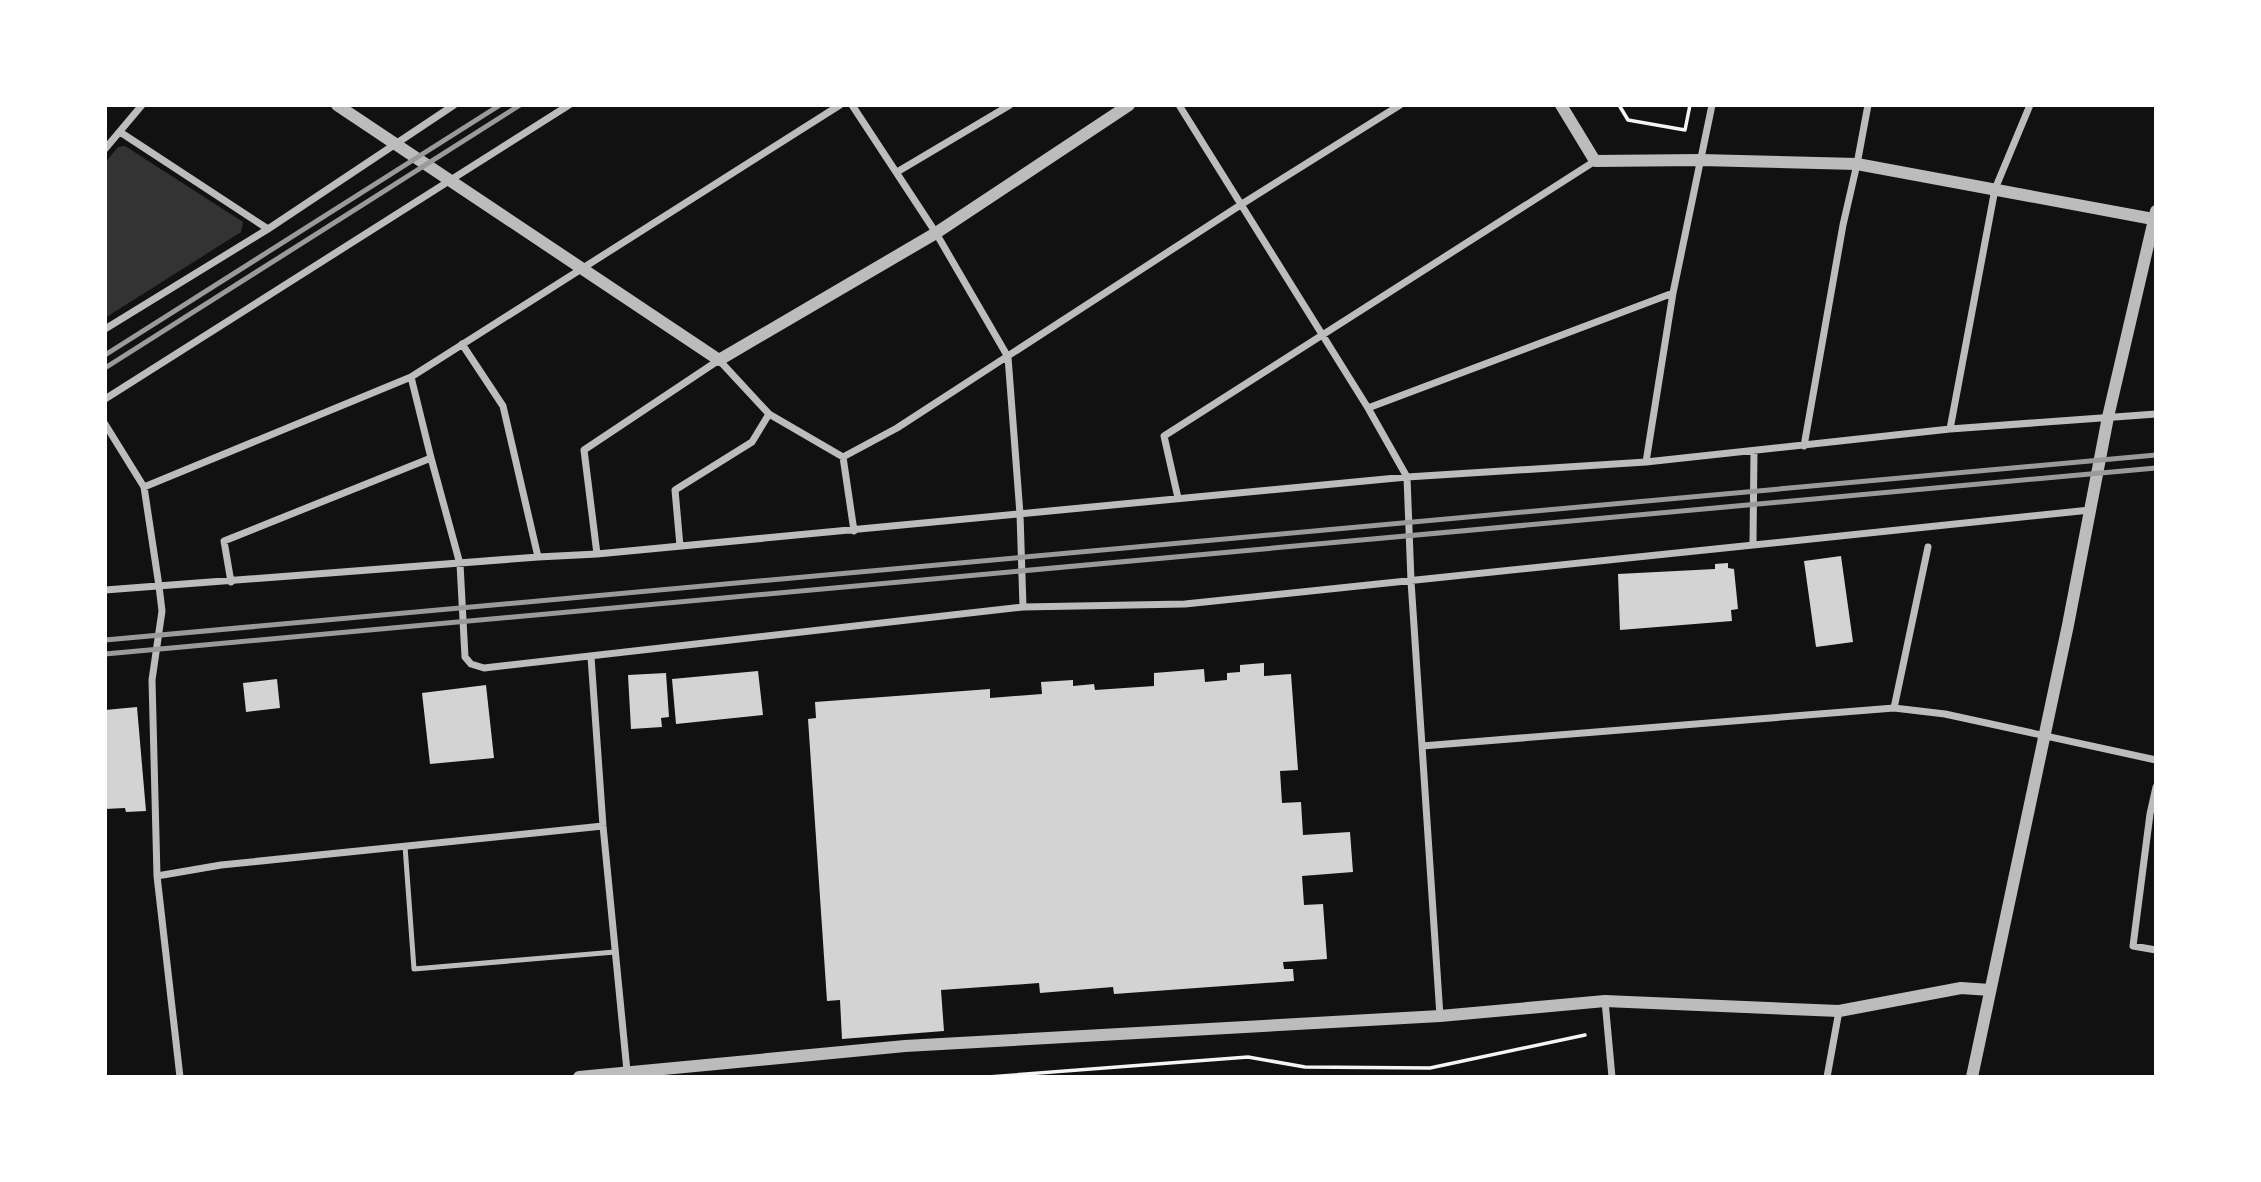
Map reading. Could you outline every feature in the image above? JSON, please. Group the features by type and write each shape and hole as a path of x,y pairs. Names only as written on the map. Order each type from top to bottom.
{"street":[{"path":"105,149 142,105"},
{"path":"337,105 719,360 769,414 844,457"},
{"path":"105,329 268,229 454,105"},
{"path":"105,399 569,105"},
{"path":"144,488 411,377 840,105"},
{"path":"852,105 936,233 1008,357 1020,514 1023,607"},
{"path":"897,172 1010,105"},
{"path":"597,554 584,450 719,360 936,233 1129,105"},
{"path":"1179,105 1368,408 1407,477 1411,581 1440,1016"},
{"path":"844,457 897,428 1400,105"},
{"path":"1561,105 1595,161"},
{"path":"1646,462 1673,293 1712,105"},
{"path":"1804,446 1843,225 1868,105"},
{"path":"1950,429 1995,189 2030,105"},
{"path":"120,132 268,229"},
{"path":"1178,498 1164,436 1595,161 1701,160 1857,164 2154,215 2108,416 2045,734 1972,1077"},
{"path":"1368,408 1673,293"},
{"path":"462,344 503,406 538,557"},
{"path":"411,377 460,564 466,657 471,664 484,668 1023,607 1185,604 2090,510"},
{"path":"680,546 675,491 752,442 769,414"},
{"path":"105,590 597,554 1407,477 1646,462 1950,429 2156,414"},
{"path":"105,424 144,488 162,611 152,680 157,876 180,1077"},
{"path":"1753,543 1754,452"},
{"path":"844,457 854,531"},
{"path":"231,582 225,541 431,458"},
{"path":"1894,708 1928,547"},
{"path":"591,657 603,825 627,1071"},
{"path":"1422,746 1894,708 1945,714 2156,760"},
{"path":"2156,787 2133,946 2156,950"},
{"path":"157,876 221,865 603,825"},
{"path":"579,1077 905,1046 1440,1016 1605,1001 1839,1012 1961,988 1990,990"},
{"path":"1605,1001 1612,1077"},
{"path":"1827,1077 1839,1012"}],"lane":[{"path":"405,845 414,970 615,952"}],"path":[{"path":"1619,105 1628,120 1685,130 1690,105"},
{"path":"988,1077 1248,1057 1306,1067 1430,1068 1585,1035"}],"shaded area":[{"path":"125,146 243,222 241,232 105,318 105,163 118,147"}],"building":[{"path":"1841,556 1853,642 1816,647 1804,561"},
{"path":"1728,563 1728,568 1734,569 1738,609 1731,610 1732,621 1620,630 1618,574 1715,569 1715,564"},
{"path":"1264,663 1264,676 1291,674 1298,770 1280,771 1282,803 1301,802 1303,835 1350,832 1353,872 1302,876 1304,905 1323,904 1327,959 1283,962 1284,969 1293,969 1294,981 1114,994 1113,987 1040,993 1039,983 941,990 944,1031 842,1039 840,1000 827,1001 808,719 816,718 815,702 990,689 990,698 1042,694 1041,682 1073,680 1073,686 1094,684 1095,690 1154,686 1154,673 1204,669 1205,682 1227,680 1227,673 1240,672 1240,665"},
{"path":"758,671 763,715 676,724 672,679"},
{"path":"666,673 669,717 661,718 662,727 631,729 628,675"},
{"path":"277,679 280,708 246,712 243,683"},
{"path":"486,685 494,758 430,764 422,693"},
{"path":"137,707 146,811 105,809 105,710"}],"railway":[{"path":"105,355 500,105"},
{"path":"105,368 520,105"},
{"path":"105,640 2156,455"},
{"path":"105,654 2156,468"}]}
